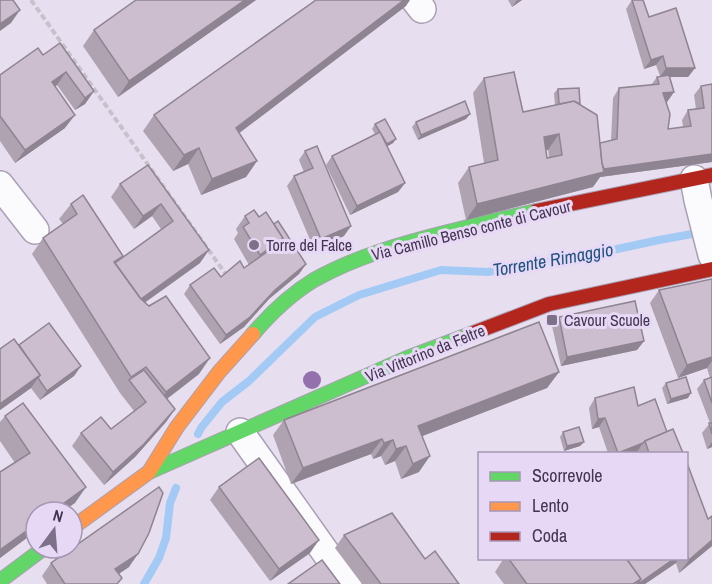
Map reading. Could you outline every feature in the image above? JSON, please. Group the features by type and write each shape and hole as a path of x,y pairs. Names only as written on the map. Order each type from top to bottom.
{"street":[{"name":"Via Camillo Benso conte di Cavour","path":"84,519 149,472 177,427 219,372 268,317 313,281 363,257 404,243 511,216 701,184 711,249"},
{"path":"0,185 34,230"},
{"name":"Via Vittorino da Feltre","path":"149,472 407,358 549,304 712,269"},
{"path":"240,432 348,584"},
{"path":"0,581 29,560"}],"path":[{"path":"31,0 228,277"}],"building":[{"path":"0,0 13,0 20,10 0,24"},
{"path":"136,0 245,0 129,81 94,30"},
{"path":"316,0 404,0 236,128 257,161 212,179 199,148 184,155 154,115"},
{"path":"632,0 643,0 649,17 676,8 695,68 666,68 663,56 651,60"},
{"path":"60,43 94,91 85,98 66,72 52,82 75,115 25,150 0,116 0,75 38,48 43,55"},
{"path":"514,72 523,112 574,101 597,115 604,172 477,204 469,167 498,160 484,78","holes":["559,134 562,155 547,158 544,137"]},
{"path":"669,75 674,92 663,93 670,114 668,129 691,126 688,110 704,108 701,86 712,84 712,154 604,169 600,143 617,139 619,88 659,84 657,77"},
{"path":"579,88 580,104 574,101 559,104 558,89"},
{"path":"465,101 470,114 421,135 416,122"},
{"path":"385,119 396,139 387,144 375,124"},
{"path":"380,132 405,183 357,206 332,156"},
{"path":"317,146 351,226 321,239 294,176 313,168 305,151"},
{"path":"148,165 209,250 141,299 115,263 173,221 161,204 143,216 120,184"},
{"path":"83,195 123,256 114,262 140,298 149,306 166,296 210,358 166,392 146,367 131,377 43,238 77,214 71,204"},
{"path":"254,210 259,217 266,212 283,238 260,255 243,227 249,223 245,216"},
{"path":"278,221 306,264 275,290 250,317 226,335 190,285 214,268 221,277 240,261 244,268 281,242 283,238 274,224"},
{"path":"712,279 712,357 687,365 659,290"},
{"path":"635,301 644,341 567,357 559,317"},
{"path":"539,322 559,372 418,426 430,456 413,464 406,446 396,449 393,440 384,443 382,439 303,468 284,420"},
{"path":"49,323 81,366 47,391 38,378 40,375 19,345"},
{"path":"14,339 40,375 0,404 0,349"},
{"path":"144,370 175,409 144,444 113,472 81,433 101,417 111,429 146,402 129,380"},
{"path":"686,377 691,393 671,399 666,383"},
{"path":"712,377 712,403 704,380"},
{"path":"634,387 638,406 655,399 667,432 618,452 605,418 598,419 595,398"},
{"path":"23,403 86,487 68,500 24,500 24,533 0,550 0,472 30,453 5,416"},
{"path":"579,427 584,442 567,446 563,432"},
{"path":"673,429 683,452 649,452 645,441"},
{"path":"259,458 319,540 279,569 219,487"},
{"path":"688,466 708,519 712,516 712,540 689,560"},
{"path":"159,487 163,493 149,533 138,554 115,569 122,578 117,584 65,584 51,563 55,560 84,560 84,540"},
{"path":"392,513 425,559 435,551 459,584 381,584 344,535"},
{"path":"322,560 340,584 288,584"},
{"path":"509,560 627,560 641,579 633,584 527,584"},
{"path":"627,560 672,560 637,584 641,579"}],"waterway":[{"name":"Torrente Rimaggio","path":"198,434 222,402 249,381 315,317 359,295 441,270 488,272 703,232"},
{"name":"Torrente Rimaggio","path":"144,584 159,558 166,538 170,503 176,488"}],"traffic: fast":[{"path":"253,334 297,292 330,271 416,240 536,211"},
{"path":"149,472 407,358 468,335"},
{"path":"0,581 28,560"}],"traffic: slow":[{"path":"84,519 149,472 177,427 219,372 253,334"}],"traffic: jam":[{"path":"536,211 712,175"},
{"path":"468,335 549,304 712,269"}],"place":[{"name":"Torre del Falce","path":"254,245"},
{"name":"Cavour Scuole","path":"552,320"}]}
